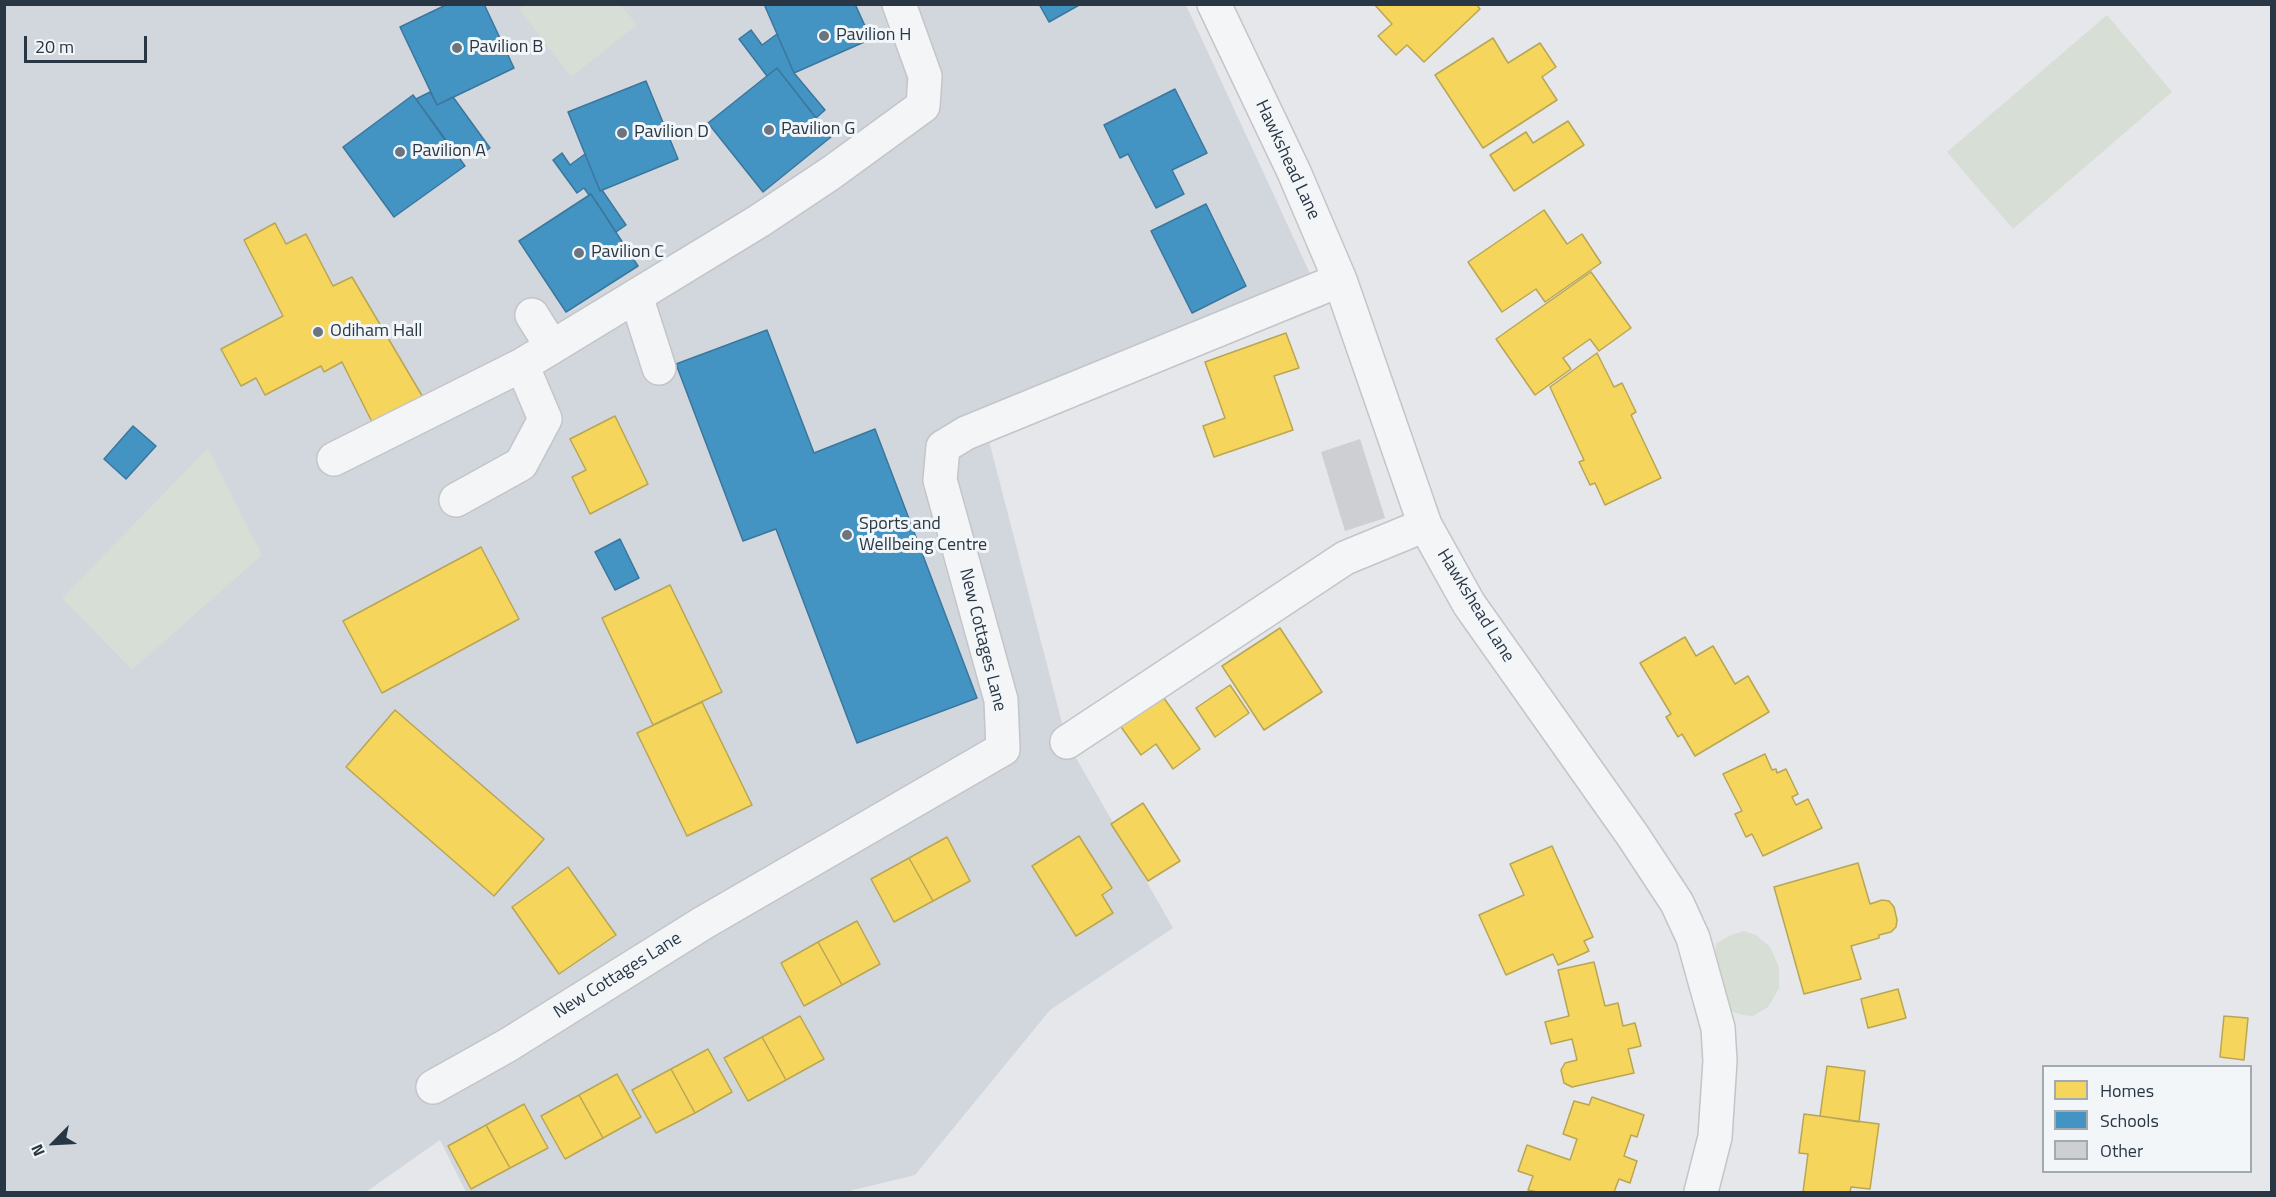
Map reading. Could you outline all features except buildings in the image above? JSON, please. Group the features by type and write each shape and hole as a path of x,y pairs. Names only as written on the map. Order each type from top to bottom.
{"street":[{"path":"334,459 522,365 759,221 831,173 923,106 925,76 899,4"},
{"name":"Hawkshead Lane","path":"1214,4 1294,172 1340,280 1425,525 1469,604 1633,836 1677,903 1693,938 1718,1028 1720,1061 1715,1137 1701,1192"},
{"name":"New Cottages Lane","path":"433,1087 508,1045 703,923 1003,749 1001,700 940,480 943,447 966,433 1340,280"},
{"path":"636,296 659,368"},
{"path":"532,315 552,347"},
{"path":"456,500 521,464 545,419 522,365"},
{"path":"1067,742 1345,558 1425,525"}],"shaded area":[{"path":"525,4 621,5 637,25 571,77 519,9"},
{"path":"5,5 1186,5 1325,306 988,437 1067,742 1173,928 1050,1010 915,1175 845,1192 466,1192 440,1140 366,1192 5,1192"},
{"path":"2107,15 2172,92 2013,229 1947,152"},
{"path":"208,448 262,555 132,670 62,598"},
{"path":"1744,931 1756,935 1770,947 1779,967 1779,988 1768,1007 1753,1016 1730,1011 1715,950 1717,943"}],"place":[{"name":"Pavilion H","path":"824,36"},
{"name":"Pavilion B","path":"457,48"},
{"name":"Pavilion G","path":"769,130"},
{"name":"Pavilion D","path":"622,133"},
{"name":"Pavilion A","path":"400,152"},
{"name":"Pavilion C","path":"579,253"},
{"name":"Odiham Hall","path":"318,332"},
{"name":"Sports and Wellbeing Centre","path":"847,535"}]}
